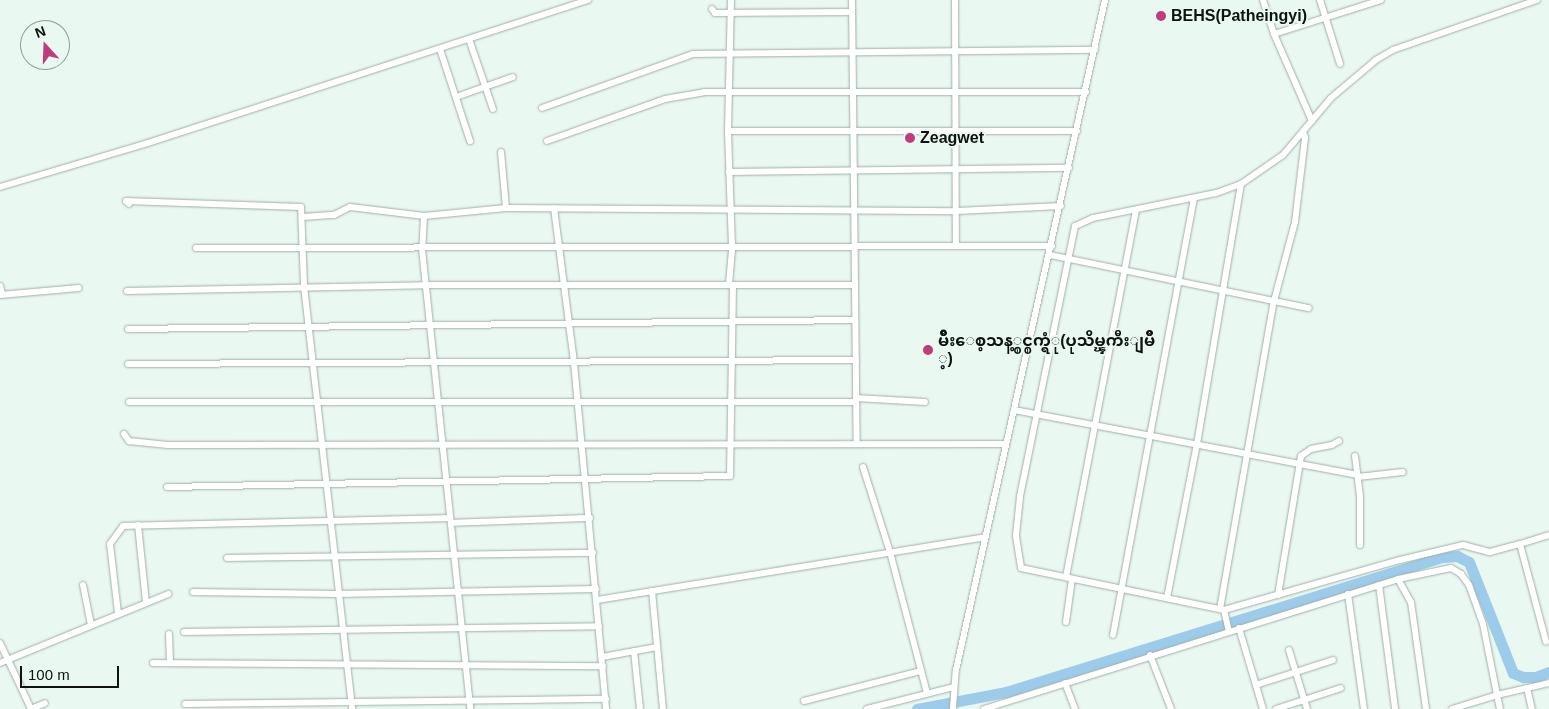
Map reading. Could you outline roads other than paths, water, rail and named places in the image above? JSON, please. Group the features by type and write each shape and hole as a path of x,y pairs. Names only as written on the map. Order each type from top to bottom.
{"street":[{"path":"0,187 440,49 588,0"},
{"path":"167,487 446,480 728,478 732,473 733,362 733,287 729,284 732,247 728,131 731,0"},
{"path":"852,0 857,442"},
{"path":"956,0 956,246"},
{"path":"953,709 954,689 985,537 1052,255 1052,246 1105,0"},
{"path":"1263,0 1274,34 1312,121"},
{"path":"1320,0 1340,64"},
{"path":"1274,34 1372,1 1381,0"},
{"path":"1536,0 1394,50 1360,73 1312,121 1283,155 1242,184 1194,198 1079,223 1075,226 1065,258 1020,497 1017,553 1021,568 1223,611 1400,560 1463,546 1490,552 1549,537"},
{"path":"712,9 715,13 852,12"},
{"path":"469,39 493,109"},
{"path":"440,49 470,141"},
{"path":"542,108 693,54 730,51 956,52 1095,50"},
{"path":"456,96 513,77"},
{"path":"547,141 665,99 728,90 1086,92"},
{"path":"728,131 1077,131"},
{"path":"1229,629 1223,611 1274,301 1295,222 1305,138 1303,132"},
{"path":"501,152 506,208"},
{"path":"729,172 1069,168"},
{"path":"1167,598 1197,444 1242,184"},
{"path":"1113,635 1119,589 1180,281 1194,198"},
{"path":"129,204 126,201 292,204 301,207 303,217 304,286 323,444 341,629 349,665 352,709"},
{"path":"303,217 334,215 350,206 424,216 506,208 957,211 1061,206"},
{"path":"554,208 562,285 570,324 590,518 606,709"},
{"path":"1066,622 1069,578 1095,426 1136,211"},
{"path":"424,216 422,249 470,709"},
{"path":"196,248 304,246 422,249 1052,246"},
{"path":"1052,255 1309,308"},
{"path":"127,291 426,284 855,285"},
{"path":"0,286 1,295 79,288"},
{"path":"128,329 855,320"},
{"path":"128,364 314,365 856,360"},
{"path":"129,402 732,402 856,400 925,402"},
{"path":"1014,410 1358,476 1403,472"},
{"path":"124,434 129,441 168,444 732,444 857,442 1006,444"},
{"path":"1278,595 1298,466 1303,452 1339,441"},
{"path":"1354,456 1358,476 1360,545"},
{"path":"863,467 890,552 926,693"},
{"path":"118,613 110,544 120,527 330,521 590,518"},
{"path":"138,525 146,602"},
{"path":"597,600 985,537"},
{"path":"1520,544 1546,642"},
{"path":"227,558 593,553"},
{"path":"984,709 1229,629 1239,628 1398,579 1451,568 1461,574 1469,585 1484,624 1500,709"},
{"path":"1398,579 1411,602 1426,709"},
{"path":"83,585 90,625"},
{"path":"1379,585 1395,709"},
{"path":"193,592 338,594 596,589"},
{"path":"652,591 662,709"},
{"path":"0,663 168,594"},
{"path":"1348,594 1364,709"},
{"path":"184,632 599,626"},
{"path":"1239,628 1263,709"},
{"path":"169,634 170,662"},
{"path":"0,643 31,709 45,703"},
{"path":"602,657 657,647"},
{"path":"1289,650 1307,709"},
{"path":"634,651 640,709"},
{"path":"1150,655 1171,709"},
{"path":"1256,684 1333,660"},
{"path":"153,663 603,666"},
{"path":"804,702 921,671"},
{"path":"1065,683 1075,709"},
{"path":"1452,709 1497,695 1549,683"},
{"path":"1276,709 1341,688"},
{"path":"1527,688 1532,709"},
{"path":"867,709 926,693 954,689"},
{"path":"185,704 468,698 606,699"}],"waterway":[{"path":"917,709 1006,692 1443,557 1457,556 1469,562 1513,673 1523,677 1536,677 1549,672"}],"place":[{"name":"BEHS(Patheingyi)","path":"1161,16"},
{"name":"Zeagwet","path":"910,138"},
{"name":"မ်ိဳးေစ့သန့္စင္စက္ရံု(ပုသိမ္ၾကီးျမိဳ ့)","path":"928,350"}]}
